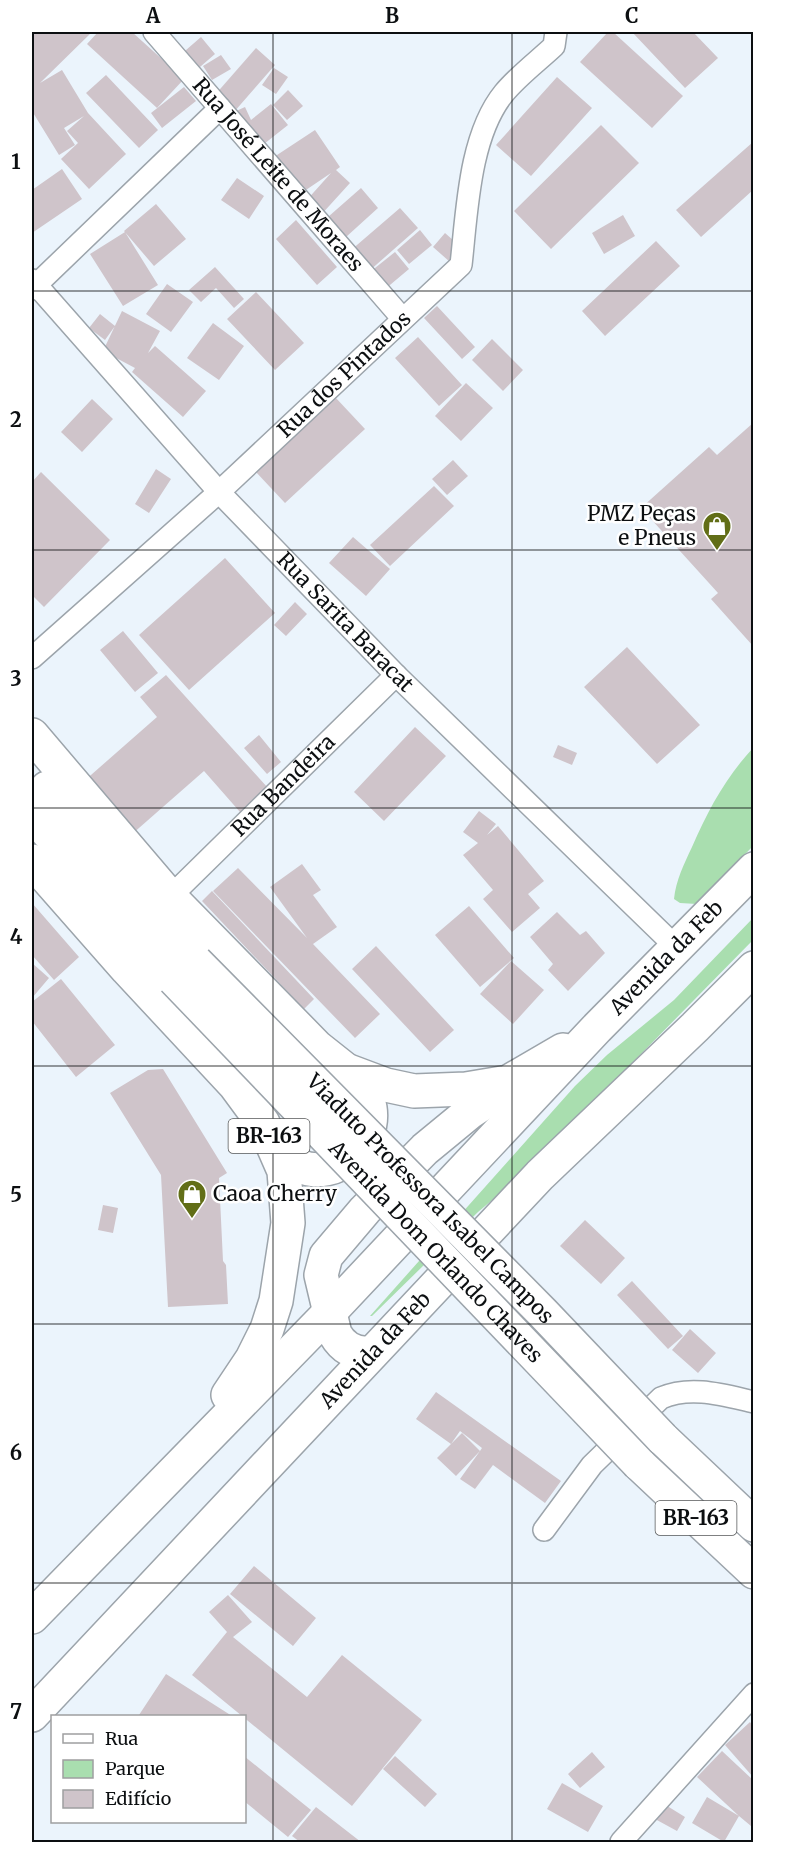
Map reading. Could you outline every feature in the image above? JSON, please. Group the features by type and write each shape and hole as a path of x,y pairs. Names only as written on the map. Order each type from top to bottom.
{"main road":[{"path":"32,735 170,897 317,1047 345,1070 362,1090 370,1107 370,1130 359,1150 347,1161 319,1170 299,1166 283,1153 263,1123"},
{"name":"Avenida Dom Orlando Chaves","path":"32,769 154,918 185,970"},
{"name":"Avenida Dom Orlando Chaves","path":"32,814 185,970 639,1464 753,1572"},
{"name":"BR-163","path":"32,861 235,1085 263,1123 285,1172 288,1203 286,1234 276,1301 267,1329 252,1359 177,1469"},
{"name":"Avenida da Feb","path":"32,1617 330,1312 597,1029 753,869"},
{"name":"Avenida da Feb","path":"32,1715 540,1175 753,968"},
{"name":"Viaduto Professora Isabel Campos","path":"185,970 543,1313 662,1438 753,1525"},
{"path":"371,1353 358,1353 339,1342 323,1290 321,1275 326,1256 387,1186 445,1132 539,1065 597,1029"},
{"path":"345,1070 387,1085 414,1091 466,1089 508,1082 539,1065"}],"street":[{"name":"Rua José Leite de Moraes","path":"154,32 402,318"},
{"name":"Rua dos Pintados","path":"32,658 219,492 461,265 468,202 480,136 503,94 554,46 556,32"},
{"path":"33,285 220,108"},
{"name":"Rua Sarita Baracat","path":"33,285 219,492 396,675 676,947"},
{"name":"Rua Bandeira","path":"170,897 396,675"},
{"path":"543,1530 592,1465 661,1398 673,1393 708,1392 753,1402"},
{"path":"621,1842 753,1694"}],"green space":[{"path":"753,748 753,846 697,904 680,903 674,899 677,885 698,833 726,782"},
{"path":"753,918 753,940 522,1175 478,1212 370,1316 575,1086 607,1055 674,1000"}],"building":[{"path":"32,32 92,32 40,83 62,70 88,113 126,154 89,189 61,159 78,143 67,131 84,116 64,128 75,145 59,155 32,111"},
{"path":"98,32 132,32 184,79 157,108 87,44"},
{"path":"608,32 613,32 683,96 652,128 580,62"},
{"path":"632,32 693,32 718,58 685,88"},
{"path":"201,37 215,54 193,73 178,57"},
{"path":"256,48 275,65 234,112 245,107 251,120 271,104 288,125 264,144 248,123 241,126 214,96"},
{"path":"221,55 231,69 212,80 203,66"},
{"path":"274,68 288,77 276,94 262,85"},
{"path":"106,75 158,130 139,148 86,93"},
{"path":"557,77 592,108 531,176 496,145"},
{"path":"184,87 196,101 162,128 151,113"},
{"path":"288,90 303,106 287,120 273,105"},
{"path":"601,125 639,163 551,249 514,211"},
{"path":"315,130 340,167 336,170 350,183 320,216 305,202 331,173 300,194 274,157"},
{"path":"753,142 753,190 701,237 676,210"},
{"path":"62,169 82,199 32,233 32,190"},
{"path":"237,178 264,196 249,219 221,200"},
{"path":"361,188 378,208 346,237 328,217"},
{"path":"156,204 186,239 154,266 124,231"},
{"path":"400,208 418,228 368,272 350,251"},
{"path":"623,215 635,236 604,254 592,233"},
{"path":"296,220 337,267 317,285 276,239"},
{"path":"420,230 432,245 409,264 397,250"},
{"path":"125,232 158,285 123,306 90,254"},
{"path":"445,233 462,248 450,262 433,247"},
{"path":"656,241 680,266 605,336 582,311"},
{"path":"395,252 409,269 384,290 370,272"},
{"path":"215,267 244,299 234,308 216,288 201,302 189,290"},
{"path":"167,284 193,302 171,332 146,314"},
{"path":"256,292 304,343 275,370 227,319"},
{"path":"437,306 475,347 462,359 424,318"},
{"path":"122,311 160,331 148,353 155,346 206,391 183,417 132,372 135,368 103,351"},
{"path":"100,314 115,326 105,340 89,328"},
{"path":"213,323 244,346 219,380 187,358"},
{"path":"418,337 462,385 439,406 395,358"},
{"path":"492,339 523,370 503,391 472,360"},
{"path":"466,383 493,408 461,441 435,416"},
{"path":"335,397 365,429 285,503 255,471"},
{"path":"92,399 113,419 82,452 61,432"},
{"name":"PMZ Peças e Pneus","path":"753,423 753,646 711,599 718,593 641,508 709,447 717,455"},
{"path":"453,460 468,476 447,495 432,479"},
{"path":"156,469 171,479 149,513 135,504"},
{"path":"41,472 110,540 44,607 32,595 32,482"},
{"path":"434,486 454,506 390,566 370,545"},
{"path":"353,537 390,569 366,596 329,563"},
{"path":"225,558 275,613 189,690 139,635"},
{"path":"295,602 307,614 286,636 274,625"},
{"path":"123,631 158,673 135,692 100,650"},
{"path":"627,647 700,725 657,764 584,687"},
{"path":"166,675 268,788 240,812 204,771 131,835 83,782 157,717 140,697"},
{"path":"415,727 446,756 384,821 354,792"},
{"path":"259,735 281,762 267,774 244,748"},
{"path":"558,745 577,753 572,765 553,757"},
{"path":"479,811 496,824 487,835 498,826 544,881 528,894 540,908 512,932 483,899 493,890 463,855 478,843 463,832"},
{"path":"302,864 321,890 313,895 337,927 313,944 380,1014 355,1038 213,891 238,868 307,938 270,887"},
{"path":"212,891 314,999 304,1009 202,901"},
{"path":"32,903 79,957 54,980 32,955"},
{"path":"469,906 514,958 480,987 435,935"},
{"path":"557,912 580,935 586,931 605,953 568,991 548,970 553,964 530,937"},
{"path":"376,946 454,1030 430,1052 352,969"},
{"path":"511,961 544,990 513,1024 480,994"},
{"path":"32,963 49,978 32,998"},
{"path":"61,979 115,1045 76,1077 32,1021 32,1002"},
{"name":"Caoa Cherry","path":"163,1069 227,1173 219,1178 223,1261 226,1265 228,1304 168,1307 161,1175 110,1093 148,1070"},
{"path":"103,1205 118,1208 113,1233 98,1230"},
{"path":"585,1220 625,1258 601,1284 560,1246"},
{"path":"632,1281 683,1336 668,1349 617,1295"},
{"path":"690,1329 716,1353 698,1373 672,1350"},
{"path":"436,1392 561,1481 545,1503 493,1465 475,1489 460,1479 482,1448 460,1431 451,1444 416,1419"},
{"path":"462,1433 480,1451 456,1476 437,1458"},
{"path":"254,1566 316,1618 293,1646 230,1594"},
{"path":"228,1595 252,1622 233,1637 307,1697 342,1655 422,1720 352,1806 246,1719 246,1715 241,1715 192,1675 227,1632 209,1612"},
{"path":"166,1674 230,1715 139,1715"},
{"path":"750,1722 753,1726 753,1777 725,1745"},
{"path":"722,1751 753,1780 753,1823 751,1826 697,1777"},
{"path":"592,1752 605,1767 580,1788 568,1774"},
{"path":"395,1756 437,1794 425,1807 383,1769"},
{"path":"246,1758 311,1810 288,1837 246,1803"},
{"path":"562,1783 603,1806 588,1832 547,1809"},
{"path":"707,1797 739,1816 724,1842 692,1823"},
{"path":"664,1804 685,1817 677,1831 655,1819"},
{"path":"316,1807 361,1842 300,1842 292,1836"}],"place":[{"name":"PMZ Peças e Pneus","path":"717,552"},
{"name":"Caoa Cherry","path":"192,1220"}]}
